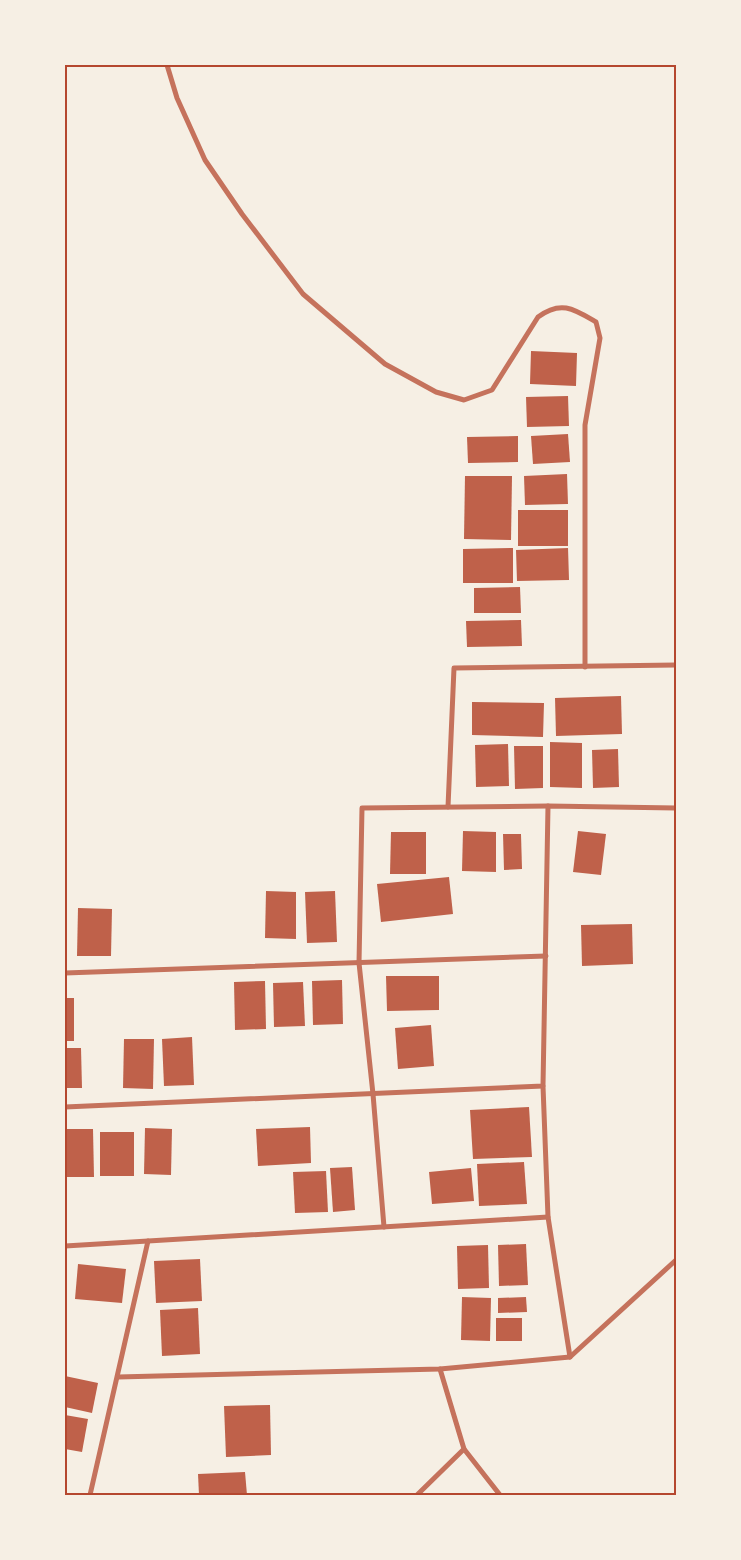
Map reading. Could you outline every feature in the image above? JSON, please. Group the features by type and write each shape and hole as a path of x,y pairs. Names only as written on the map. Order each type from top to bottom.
{"street":[{"path":"167,65 177,98 205,160 242,214 303,294 384,364 436,392 464,400 492,390 538,317 549,309 571,307 596,322 600,338 585,425 584,667"},
{"path":"448,807 454,668 676,665"},
{"path":"548,806 543,1086 548,1217 570,1357"},
{"path":"384,1227 373,1094 358,963 362,808 548,806 676,808"},
{"path":"65,974 546,956"},
{"path":"65,1107 543,1086"},
{"path":"65,1246 548,1217"},
{"path":"90,1495 148,1241"},
{"path":"118,1377 440,1369 570,1357 676,1260"},
{"path":"440,1369 464,1449 500,1495"},
{"path":"417,1495 464,1449"}],"building":[{"path":"531,351 577,353 576,386 530,384"},
{"path":"568,396 569,426 527,427 526,397"},
{"path":"568,434 570,462 533,464 531,436"},
{"path":"518,436 518,462 468,463 467,437"},
{"path":"567,474 568,504 525,505 524,476"},
{"path":"465,476 512,476 511,540 464,539"},
{"path":"518,510 568,510 568,546 518,546"},
{"path":"513,548 513,583 463,583 463,549"},
{"path":"568,548 569,580 517,581 516,550"},
{"path":"520,587 521,613 474,613 474,588"},
{"path":"521,620 522,646 467,647 466,621"},
{"path":"621,696 622,734 556,736 555,698"},
{"path":"472,702 544,703 543,737 472,735"},
{"path":"550,742 582,743 582,788 550,787"},
{"path":"508,744 509,786 476,787 475,745"},
{"path":"514,746 543,746 543,788 515,789"},
{"path":"618,749 619,787 593,788 592,750"},
{"path":"463,831 496,832 496,872 462,871"},
{"path":"578,831 606,834 601,875 573,872"},
{"path":"391,832 426,832 426,874 390,874"},
{"path":"503,834 521,834 522,869 504,870"},
{"path":"449,877 453,914 381,922 377,884"},
{"path":"266,891 296,892 296,939 265,938"},
{"path":"335,891 337,942 307,943 305,892"},
{"path":"78,908 112,909 111,956 77,956"},
{"path":"632,924 633,964 582,966 581,925"},
{"path":"386,976 439,976 439,1010 387,1011"},
{"path":"342,980 343,1024 313,1025 312,981"},
{"path":"265,981 266,1029 235,1030 234,982"},
{"path":"303,982 305,1026 274,1027 273,983"},
{"path":"65,998 74,998 74,1041 65,1041"},
{"path":"431,1025 434,1066 398,1069 395,1028"},
{"path":"192,1037 194,1085 164,1086 162,1039"},
{"path":"124,1039 154,1039 153,1089 123,1088"},
{"path":"65,1048 81,1048 82,1088 65,1088"},
{"path":"529,1107 532,1157 473,1159 470,1110"},
{"path":"310,1127 311,1163 258,1166 256,1129"},
{"path":"145,1128 172,1129 171,1175 144,1174"},
{"path":"65,1129 93,1129 94,1177 65,1177"},
{"path":"100,1132 134,1132 134,1176 100,1176"},
{"path":"524,1162 527,1204 479,1206 477,1164"},
{"path":"352,1167 355,1210 333,1212 330,1168"},
{"path":"471,1168 474,1201 432,1204 429,1172"},
{"path":"326,1171 328,1212 295,1213 293,1172"},
{"path":"526,1244 528,1285 499,1286 498,1245"},
{"path":"488,1245 489,1288 458,1289 457,1246"},
{"path":"200,1259 202,1301 156,1303 154,1261"},
{"path":"78,1264 126,1269 122,1303 75,1299"},
{"path":"462,1297 491,1298 490,1341 461,1340"},
{"path":"526,1297 527,1312 498,1313 498,1298"},
{"path":"198,1308 200,1354 162,1356 160,1310"},
{"path":"496,1318 522,1318 522,1341 496,1341"},
{"path":"65,1376 98,1383 92,1413 65,1407"},
{"path":"270,1405 271,1455 226,1457 224,1406"},
{"path":"65,1415 88,1419 82,1452 65,1449"},
{"path":"245,1472 247,1495 199,1495 198,1474"}]}
